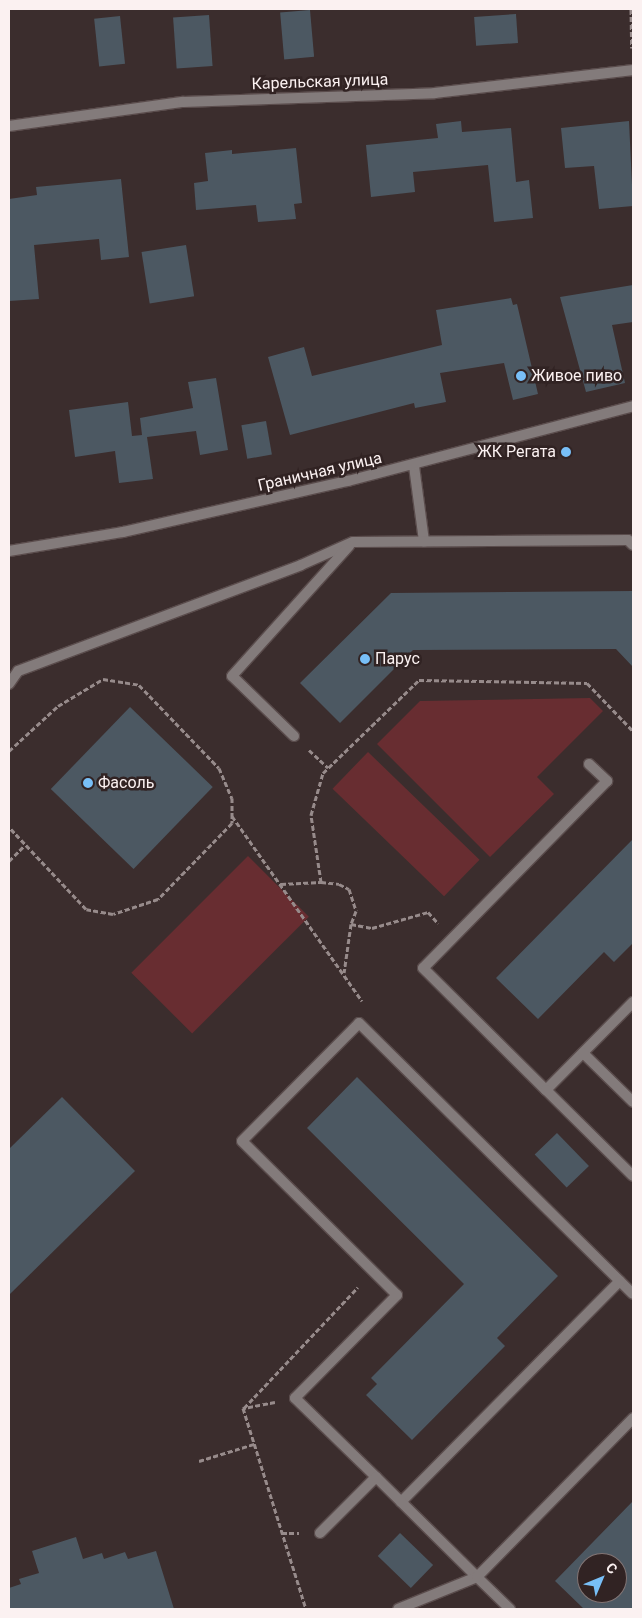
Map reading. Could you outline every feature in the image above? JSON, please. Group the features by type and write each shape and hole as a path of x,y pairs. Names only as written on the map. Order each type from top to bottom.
{"street":[{"name":"Карельская улица","path":"9,126 184,102 435,93 633,70"},
{"name":"Граничная улица","path":"9,551 123,532 414,466 633,406"},
{"path":"414,466 424,541"},
{"path":"9,684 18,671 301,566 353,542 628,540 633,545"},
{"path":"294,736 232,676 353,542"},
{"path":"589,764 607,781 423,968 633,1176"},
{"path":"546,1090 633,1002"},
{"path":"510,1609 295,1398 397,1295 242,1141 359,1022 633,1294"},
{"path":"583,1053 633,1102"},
{"path":"401,1502 620,1281"},
{"path":"398,1609 477,1577 633,1418"},
{"path":"320,1533 376,1477"}],"path":[{"path":"631,9 633,70"},
{"path":"9,752 58,706 103,679 139,685 219,768 232,798 232,823 158,899 114,914 86,909 24,846 9,827"},
{"path":"321,882 311,815 324,773 419,680 587,683 633,731"},
{"path":"294,736 328,768"},
{"path":"232,816 363,1000 359,1022"},
{"path":"9,861 24,846"},
{"path":"281,884 321,882 339,884 349,889 356,911 351,924 344,974"},
{"path":"351,924 372,928 428,912 453,938"},
{"path":"244,1408 373,1270"},
{"path":"244,1408 295,1398"},
{"path":"244,1408 306,1609"},
{"path":"199,1461 254,1444"}],"shaded area":[{"path":"590,698 603,711 537,777 554,794 490,857 377,744 420,701"},
{"path":"368,752 479,860 444,896 333,789"},
{"path":"248,856 309,917 192,1033 131,973"}],"building":[{"path":"310,10 314,57 284,59 280,13"},
{"path":"516,14 518,43 476,46 474,17"},
{"path":"209,15 213,66 177,68 173,18"},
{"path":"120,16 125,64 99,66 94,19"},
{"path":"461,121 462,132 511,128 516,182 529,180 533,218 494,222 488,165 413,172 415,192 371,197 366,145 438,138 436,124"},
{"path":"629,121 633,206 599,209 594,166 565,168 561,128"},
{"path":"296,148 302,203 294,204 296,219 258,222 256,205 196,210 194,183 208,181 205,153 232,150 232,154"},
{"path":"121,179 129,257 101,260 99,239 34,245 39,299 9,301 9,199 37,195 36,187"},
{"path":"186,245 194,296 150,303 142,252"},
{"path":"633,285 633,322 612,325 625,383 586,392 560,297"},
{"path":"511,298 513,305 517,304 538,394 513,400 504,363 440,373 446,402 415,408 414,403 290,435 268,357 304,347 312,376 442,345 436,310"},
{"path":"216,378 228,450 200,455 196,431 147,437 153,479 119,483 115,451 75,457 69,410 128,402 132,436 142,435 140,418 193,408 188,382"},
{"path":"266,421 272,454 247,459 241,425"},
{"name":"Парус","path":"633,591 633,667 616,649 413,650 340,723 300,683 391,593"},
{"path":"130,707 213,787 134,869 51,789"},
{"path":"633,839 633,943 614,962 604,952 538,1019 496,978"},
{"path":"357,1077 558,1276 497,1338 505,1346 412,1440 366,1395 377,1384 371,1378 464,1284 307,1128"},
{"path":"62,1097 135,1171 9,1295 9,1149"},
{"path":"557,1133 589,1166 567,1188 535,1155"},
{"path":"633,1501 633,1609 584,1609 578,1603 627,1603 627,1553 582,1553"},
{"path":"400,1533 433,1565 411,1588 378,1556"},
{"path":"76,1537 83,1559 102,1553 104,1559 125,1552 128,1559 156,1551 174,1609 9,1609 9,1588 21,1584 19,1579 39,1573 32,1551"},
{"path":"577,1558 577,1602 555,1581"}],"place":[{"name":"Живое пиво","path":"521,376"},
{"name":"ЖК Регата","path":"566,452"},
{"name":"Парус","path":"365,659"},
{"name":"Фасоль","path":"88,783"}]}
